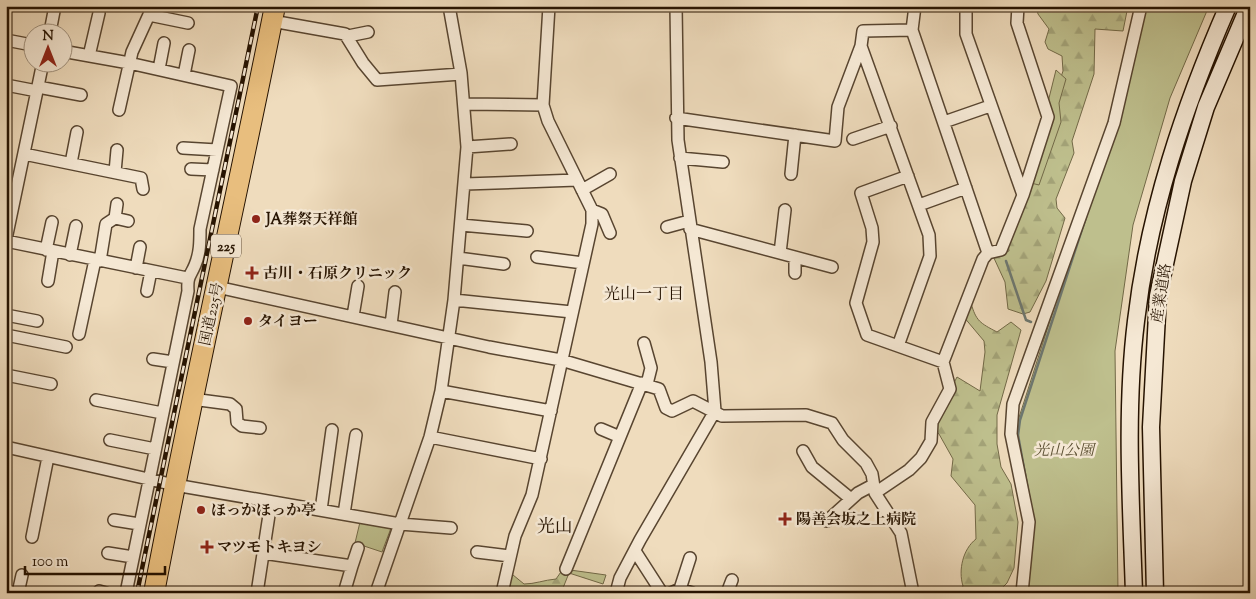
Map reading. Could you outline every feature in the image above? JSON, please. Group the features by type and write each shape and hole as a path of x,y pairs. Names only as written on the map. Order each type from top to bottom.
{"highway":[{"name":"国道225号","path":"154,593 192,399 273,14"}],"main road":[{"name":"産業道路","path":"1134,593 1129,439 1133,359 1142,279 1154,217 1183,116 1228,6"},
{"name":"産業道路","path":"1155,593 1151,427 1158,296 1186,172 1206,107 1249,6"}],"street":[{"path":"52,22 55,6"},
{"path":"376,593 430,437 441,391 454,300 467,147 461,74 449,6"},
{"path":"502,593 515,536 532,495 541,460 562,365 561,360 592,224 592,210 543,105 549,6"},
{"path":"616,593 620,578 716,411 711,362 680,158 676,118 676,6"},
{"path":"915,6 912,30 988,253"},
{"path":"966,6 966,34 1023,195"},
{"path":"827,521 851,499 909,470 922,458 930,441 932,422 950,390 943,362 983,259 988,253 1001,250 1023,195 1048,117 1017,23 1018,6"},
{"path":"1022,593 1029,522 1011,434 1013,404 1114,123 1141,6"},
{"path":"119,110 129,63 151,11 188,23"},
{"path":"89,56 99,13"},
{"path":"273,14 346,34 363,63 377,80 461,74"},
{"path":"676,118 835,141 838,106 861,46 863,31 912,30"},
{"path":"348,36 368,32"},
{"path":"6,40 22,43"},
{"path":"159,70 164,43"},
{"path":"861,46 930,235 930,256 898,346"},
{"path":"184,75 190,50"},
{"path":"72,53 129,63 231,86 200,229 201,247 195,264 187,278 188,290 126,593"},
{"path":"41,72 6,240 70,255 187,278"},
{"path":"6,85 81,95"},
{"path":"464,104 543,105"},
{"path":"944,122 990,106"},
{"path":"852,139 891,126"},
{"path":"71,163 77,132"},
{"path":"791,174 795,135"},
{"path":"467,147 511,144"},
{"path":"183,148 217,150"},
{"path":"115,172 117,150"},
{"path":"24,154 141,178"},
{"path":"680,158 722,162"},
{"path":"191,169 213,170"},
{"path":"465,184 580,185 610,174"},
{"path":"908,176 861,193 872,228 873,242 856,304 866,335 943,362"},
{"path":"919,205 966,188"},
{"path":"115,218 117,204"},
{"path":"592,210 602,214 610,233"},
{"path":"780,253 785,210"},
{"path":"79,334 106,224 115,218 128,221"},
{"path":"48,280 52,222"},
{"path":"667,227 690,225 832,267"},
{"path":"70,255 76,226"},
{"path":"461,226 527,231"},
{"path":"136,268 140,248"},
{"path":"795,273 796,257"},
{"path":"458,258 504,264"},
{"path":"537,258 583,263"},
{"path":"147,291 151,271"},
{"path":"354,316 358,286"},
{"path":"217,287 561,360 659,389 666,408 672,411 693,401 716,411 722,416 806,415 832,423 843,440 866,463 872,474 874,489 901,533 913,593"},
{"path":"391,325 395,292"},
{"path":"454,300 572,312"},
{"path":"6,316 37,321"},
{"path":"6,336 66,347"},
{"path":"566,569 620,437 651,368 644,343"},
{"path":"153,359 173,362"},
{"path":"6,375 51,384"},
{"path":"441,391 551,411"},
{"path":"192,399 230,404 236,408 237,422 242,426 260,428"},
{"path":"96,400 162,413"},
{"path":"601,429 620,437"},
{"path":"321,510 332,430"},
{"path":"344,514 356,435"},
{"path":"430,437 541,460"},
{"path":"110,440 155,449"},
{"path":"6,447 175,485 400,524 451,528"},
{"path":"803,451 812,467 851,499"},
{"path":"32,537 48,456"},
{"path":"257,593 271,502"},
{"path":"114,520 140,524"},
{"path":"344,593 358,548"},
{"path":"635,551 662,593"},
{"path":"477,552 510,556"},
{"path":"108,553 133,557"},
{"path":"263,553 352,566"},
{"path":"690,558 676,591 692,593"},
{"path":"18,593 22,574"},
{"path":"727,593 732,580"}],"green space":[{"path":"1036,6 1128,6 1123,31 1095,29 1094,74 1072,141 1074,153 1056,199 1057,208 1065,218 1046,281 1030,312 1023,314 1008,309 1005,282 993,256 1009,251 1008,243 1027,178 1063,71 1062,56 1048,49 1045,42 1049,29 1038,14"},
{"name":"光山公園","path":"1140,6 1209,6 1170,98 1133,225 1115,351 1118,593 1022,593 1029,536 1015,430 1126,83"},
{"path":"1056,70 1066,79 1059,103 1061,122 1039,185 1031,183 1053,121 1048,102"},
{"path":"971,303 977,318 991,329 997,332 1011,322 1021,330 997,415 997,444 1001,467 1011,484 1018,522 1014,568 1007,583 997,593 959,593 963,586 961,567 963,560 968,548 976,539 975,505 951,476 953,459 939,434 931,427 957,377 980,391 985,352 984,341 963,316"},
{"path":"360,522 391,528 382,552 355,543"},
{"path":"563,569 606,575 603,584 569,573 561,593 503,593 507,570 524,584 556,579"}],"waterway":[{"path":"1030,502 1018,435 1020,420 1086,217"},
{"path":"1006,261 1026,320 1031,322"}],"railway":[{"path":"137,593 258,6"}],"place":[{"name":"JA葬祭天祥館","path":"256,219"},
{"name":"古川・石原クリニック","path":"252,273"},
{"name":"タイヨー","path":"248,321"},
{"name":"ほっかほっか亭","path":"201,510"},
{"name":"陽善会坂之上病院","path":"785,519"},
{"name":"マツモトキヨシ","path":"207,547"}],"district":[{"name":"光山一丁目","path":"644,293"},
{"name":"光山","path":"555,526"}]}
